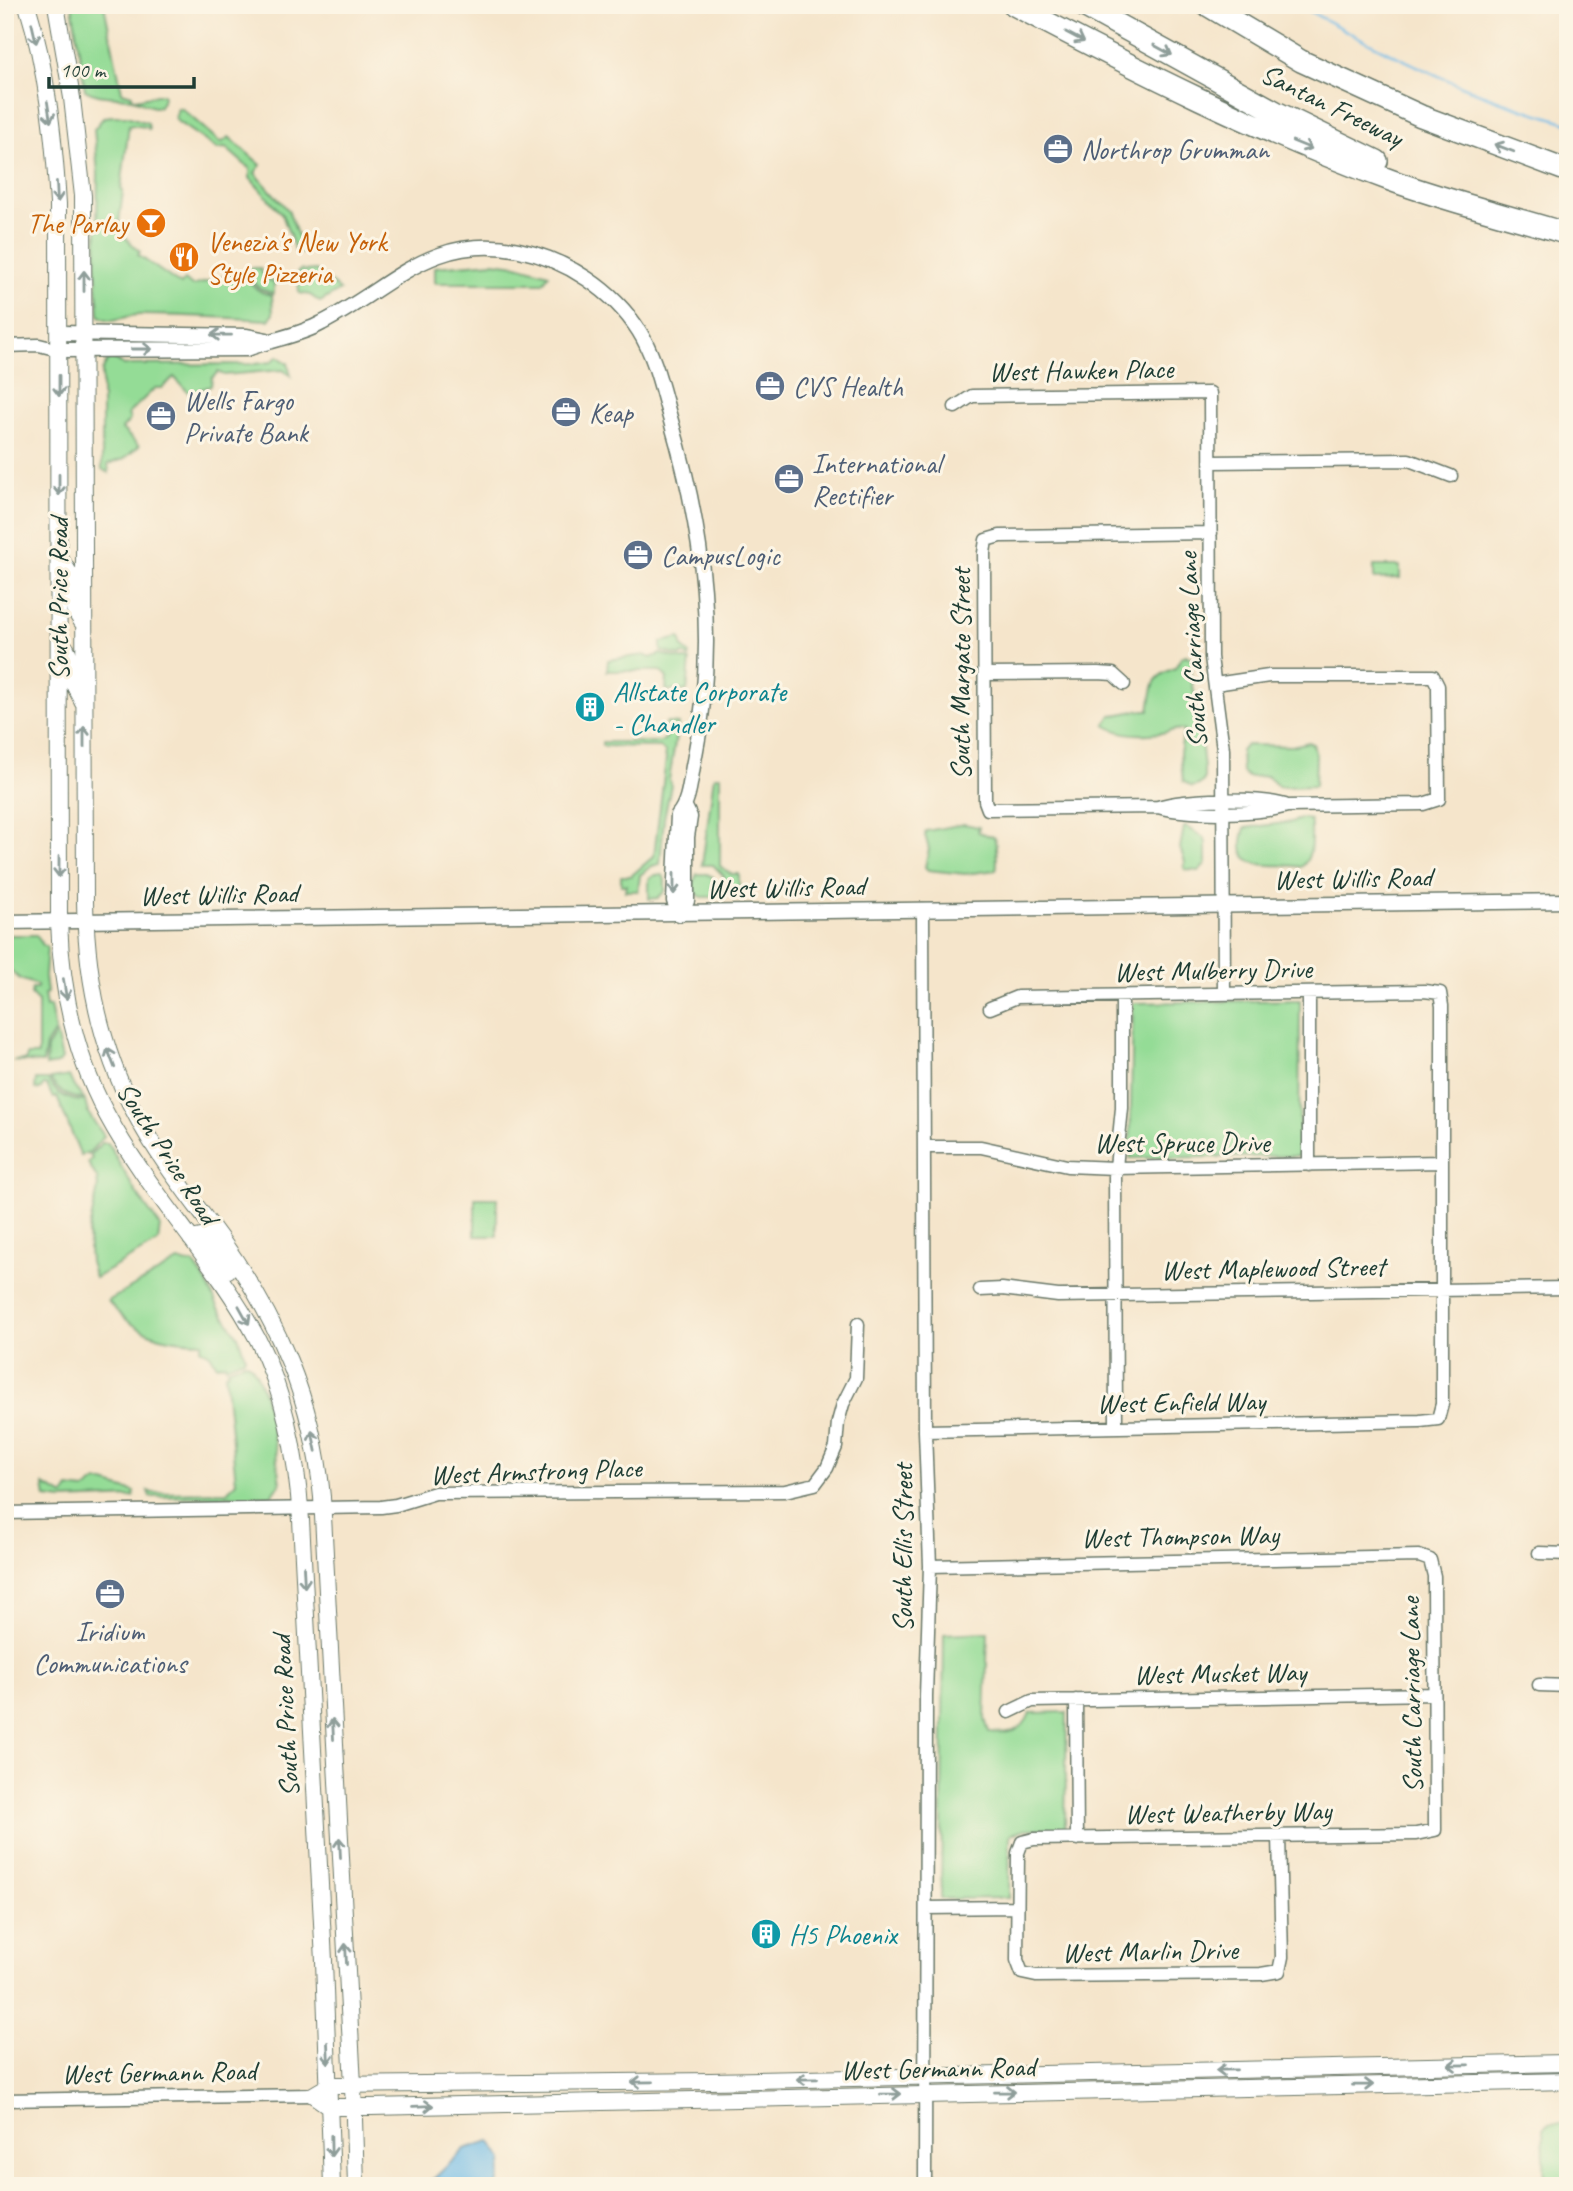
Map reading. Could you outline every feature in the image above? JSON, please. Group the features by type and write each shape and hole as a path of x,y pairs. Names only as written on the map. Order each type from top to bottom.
{"highway":[{"path":"1014,5 1146,75 1266,130 1391,181 1568,233"},
{"name":"Santan Freeway","path":"1082,5 1276,113 1378,161 1568,233"},
{"name":"Santan Freeway","path":"1207,5 1301,61 1421,116 1568,171"},
{"path":"1233,5 1421,116"}],"main road":[{"name":"South Price Road","path":"27,5 39,53 55,162 59,341 59,921 64,979 79,1048 106,1114 128,1150 238,1304 275,1379 286,1417 300,1509 330,2085 332,2186"},
{"name":"South Price Road","path":"56,5 71,86 82,170 87,955 96,1012 118,1078 152,1144 264,1306 280,1336 307,1411 316,1448 322,1509 356,2186"},
{"path":"59,557 70,574 75,611 85,625"},
{"path":"59,642 70,654 71,676 84,704"},
{"path":"128,1150 150,1169 186,1214 197,1223 207,1221"},
{"path":"191,1239 205,1239 237,1282 264,1306"},
{"name":"West Germann Road","path":"313,2095 330,2085 1568,2063"},
{"name":"West Germann Road","path":"330,2106 1568,2081"},
{"path":"313,2095 330,2106"}],"street":[{"path":"5,346 85,341 247,349 268,340 299,334 321,324 408,268 442,253 470,248 498,247 520,250 569,267 596,285 618,304 647,345 690,489 700,545 706,638 705,678 696,752 685,807 690,817 687,901 680,914"},
{"name":"West Hawken Place","path":"955,407 972,396 1210,393"},
{"name":"South Carriage Lane","path":"1210,393 1211,657 1223,749 1224,994"},
{"path":"1211,462 1409,460 1451,476"},
{"name":"South Margate Street","path":"1211,533 1000,536 986,540 985,801 988,809 1158,807 1177,801 1223,806"},
{"path":"985,674 1113,674 1124,684"},
{"path":"1215,684 1269,676 1433,676 1438,686 1439,799 1423,804 1287,806 1270,801 1223,806"},
{"name":"West Willis Road","path":"5,922 1568,901"},
{"name":"South Ellis Street","path":"923,909 925,1431 930,1566 926,1696 925,2186"},
{"name":"West Mulberry Drive","path":"990,1007 1017,997 1424,991 1440,993 1442,1162"},
{"path":"1309,993 1309,1165"},
{"path":"1116,1427 1115,1168 1122,1108 1122,996"},
{"name":"West Spruce Drive","path":"924,1147 981,1147 1067,1166 1115,1168 1442,1162"},
{"path":"1441,1289 1442,1162"},
{"name":"West Maplewood Street","path":"980,1290 1002,1289 1058,1296 1114,1296 1568,1288"},
{"name":"West Enfield Way","path":"925,1431 1438,1419 1441,1404 1441,1289"},
{"name":"West Armstrong Place","path":"5,1513 322,1509 396,1505 435,1493 785,1491 815,1484 827,1468 836,1447 843,1404 856,1378 858,1324"},
{"path":"1539,1553 1568,1554"},
{"name":"West Thompson Way","path":"930,1566 1419,1556 1430,1560"},
{"name":"South Carriage Lane","path":"1430,1560 1434,1576 1436,1830"},
{"path":"1539,1685 1568,1686"},
{"name":"West Musket Way","path":"1009,1712 1032,1701 1434,1694"},
{"path":"1076,1700 1077,1839"},
{"name":"West Weatherby Way","path":"1017,1907 1018,1853 1022,1842 1034,1839 1416,1834 1436,1830"},
{"name":"West Marlin Drive","path":"1017,1907 1017,1960 1021,1973 1036,1976 1261,1974 1279,1971 1282,1957 1279,1836"},
{"path":"926,1908 1017,1907"},
{"name":"West Germann Road","path":"5,2100 313,2095"}],"green space":[{"path":"72,5 104,5 122,92 135,99 162,94 164,97 160,106 152,107 132,99 98,95 85,90"},
{"path":"178,108 221,143 229,137 261,165 255,173 288,210 304,253 296,253 282,214 250,178 250,169 226,148 217,149 178,122 175,118"},
{"path":"127,116 148,123 149,130 147,127 129,125 119,222 125,227 120,232 140,252 138,255 181,285 185,280 192,286 231,275 234,283 248,279 258,290 272,295 273,314 269,320 139,315 108,320 99,315 96,269 98,174 94,129 104,117"},
{"path":"493,262 549,274 543,283 435,283 435,267"},
{"path":"249,268 260,268 265,279 274,282 274,293 257,286 251,278"},
{"path":"302,269 316,270 340,290 320,302 310,295 299,293 298,272"},
{"path":"278,356 288,363 291,376 283,370 224,375 218,372 212,378 211,386 189,393 174,377 162,388 155,388 128,414 130,420 122,429 139,446 124,459 108,464 109,473 102,469 102,371 108,360 116,360 124,365 255,364 271,362"},
{"path":"1374,566 1400,566 1400,578 1374,579"},
{"path":"680,638 683,648 690,654 689,658 683,654 681,656 661,651 661,642"},
{"path":"660,654 690,661 687,691 666,690 667,678 661,671 607,671 608,660 644,655 651,658"},
{"path":"1186,655 1194,660 1190,673 1196,700 1194,716 1200,730 1204,768 1204,780 1192,787 1183,781 1180,753 1184,730 1132,734 1105,725 1111,715 1149,710 1157,679 1175,668"},
{"path":"666,723 678,724 660,864 652,866 640,875 638,891 625,891 626,885 621,885 621,876 631,876 654,856 665,752 660,747 602,746 602,742 661,742 666,738"},
{"path":"1309,742 1313,744 1316,755 1315,786 1278,786 1267,776 1248,777 1242,772 1241,751 1246,745 1292,746"},
{"path":"714,776 720,776 720,866 731,874 739,874 739,891 725,890 724,876 713,865 702,865"},
{"path":"1303,818 1310,820 1311,842 1308,859 1301,867 1258,864 1243,854 1245,828"},
{"path":"964,824 979,827 978,832 994,837 996,870 965,874 928,870 925,867 929,849 926,831"},
{"path":"1184,827 1204,838 1206,843 1206,864 1199,871 1184,868 1185,862 1180,848"},
{"path":"697,874 713,877 714,897 701,897 694,891 693,883"},
{"path":"655,875 663,875 665,891 658,898 649,899 649,879"},
{"path":"5,935 36,935 47,947 47,993 44,994 46,1007 50,1006 55,1031 46,1045 43,1063 13,1061 26,1060 27,1055 38,1055 38,1002 31,995 32,988 37,988 37,985 20,979 5,966"},
{"path":"1300,1000 1299,1156 1130,1158 1133,1003"},
{"path":"56,1034 62,1059 57,1064 46,1066 47,1048"},
{"path":"69,1076 84,1099 64,1093 50,1079"},
{"path":"36,1080 48,1080 63,1096 85,1101 88,1113 104,1136 88,1154 81,1156 57,1097 53,1098 47,1085 40,1090 35,1089"},
{"path":"102,1143 108,1143 135,1191 160,1226 158,1242 95,1278 90,1262 88,1234 98,1188 97,1178 88,1163 92,1158 90,1155"},
{"path":"475,1198 497,1198 497,1236 475,1236"},
{"path":"178,1261 194,1264 207,1283 218,1307 238,1336 244,1359 226,1366 225,1363 217,1365 210,1354 200,1348 202,1342 175,1340 150,1334 128,1321 108,1301"},
{"path":"245,1362 253,1368 265,1397 280,1484 271,1496 150,1497 148,1491 227,1492 236,1482 225,1373 228,1372 227,1369"},
{"path":"97,1481 135,1492 134,1497 63,1500 46,1498 44,1485 64,1496 69,1488 85,1490"},
{"path":"988,1632 985,1719 989,1732 1014,1731 1023,1725 1030,1713 1067,1712 1065,1828 1025,1829 1010,1835 1009,1898 941,1899 944,1634"},
{"path":"1568,2123 1568,2186 1545,2186 1543,2129 1548,2124"}],"water":[{"path":"490,2141 503,2160 497,2186 426,2186 465,2149"}],"waterway":[{"path":"1298,5 1453,82 1499,101 1568,123"}],"place":[{"name":"Northrop Grumman","path":"1058,149"},
{"name":"The Parlay","path":"151,223"},
{"name":"Venezia's New York Style Pizzeria","path":"184,257"},
{"name":"CVS Health","path":"770,386"},
{"name":"Keap","path":"566,412"},
{"name":"Wells Fargo Private Bank","path":"161,416"},
{"name":"International Rectifier","path":"789,479"},
{"name":"CampusLogic","path":"638,555"},
{"name":"Allstate Corporate - Chandler","path":"590,707"},
{"name":"Iridium Communications","path":"110,1594"},
{"name":"H5 Phoenix","path":"766,1934"}]}
